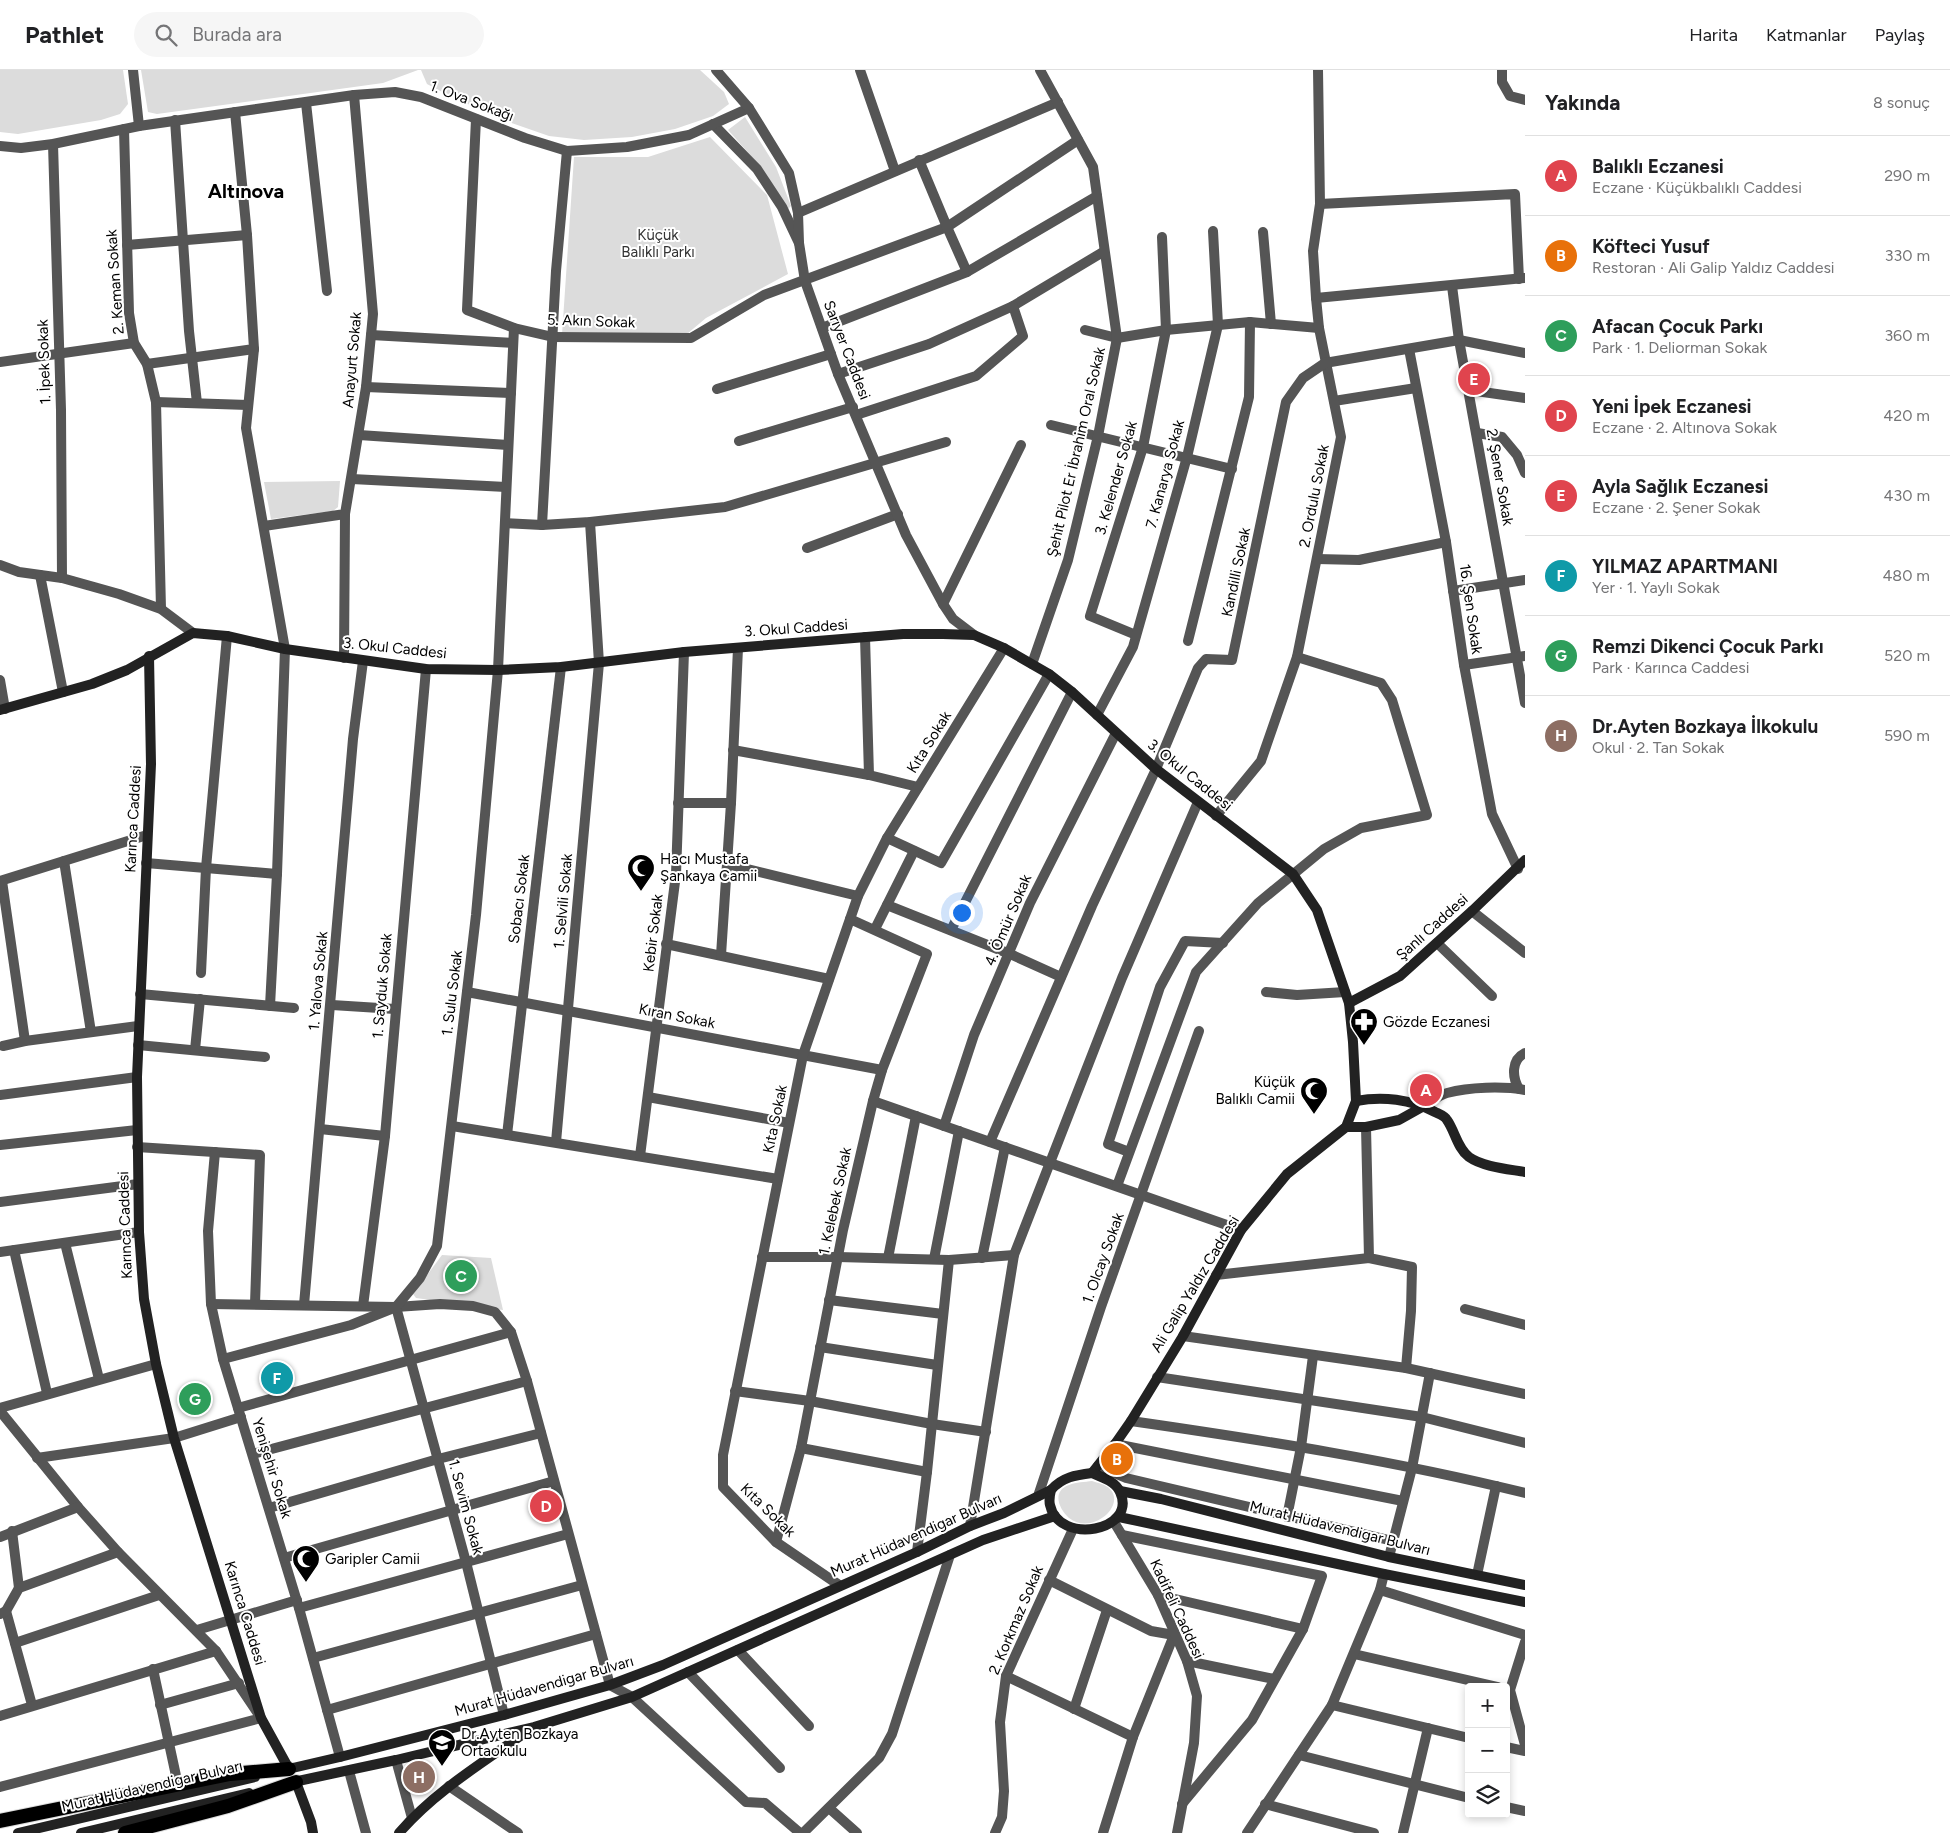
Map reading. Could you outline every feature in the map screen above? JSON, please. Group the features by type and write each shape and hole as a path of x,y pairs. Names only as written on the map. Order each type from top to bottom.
{"highway":[{"path":"0,1821 230,1774 289,1769"},
{"path":"125,1833 228,1806 296,1782"}],"main road":[{"name":"3. Okul Caddesi","path":"192,633 227,636 285,649 426,669 498,670 561,667 684,652 903,634 974,635 1004,648 1049,674 1072,692 1156,769 1293,874 1317,910 1349,1003 1356,1101"},
{"path":"2,710 92,684 127,670 192,633"},
{"name":"Karınca Caddesi","path":"149,656 151,764 137,1077 139,1232 144,1299 156,1364 174,1438 261,1718 289,1769"},
{"name":"Şanlı Caddesi","path":"1349,1003 1400,976 1518,869 1525,860"},
{"path":"1424,1106 1400,1120 1366,1126 1346,1127 1356,1101 1372,1098 1406,1101 1424,1106 1446,1118 1459,1144 1469,1156 1495,1167 1525,1172"},
{"name":"Ali Galip Yaldız Caddesi","path":"1095,1469 1131,1421 1156,1377 1183,1336 1241,1230 1287,1174 1346,1127"},
{"path":"1116,1520 1123,1502 1120,1491 1095,1469 1058,1482 1050,1490 1050,1505 1055,1516 1073,1529 1099,1528 1116,1520 1525,1602"},
{"name":"Murat Hüdavendigar Bulvarı","path":"18,1833 340,1758 610,1685 662,1665 917,1552 1050,1490"},
{"name":"Murat Hüdavendigar Bulvarı","path":"1120,1491 1161,1499 1389,1557 1525,1585"},
{"name":"Murat Hüdavendigar Bulvarı","path":"81,1833 534,1727 632,1697 983,1540 1055,1516"},
{"path":"399,1833 412,1818 449,1786 534,1727"},
{"path":"296,1782 311,1822 313,1833"}],"street":[{"path":"133,70 139,126"},
{"name":"Sarıyer Caddesi","path":"716,70 749,108 789,173 798,214 799,243 806,281 838,374 906,535 942,604 953,619 974,635"},
{"path":"860,70 894,171"},
{"name":"Şehit Pilot Er İbrahim Oral Sokak","path":"1032,664 1068,560 1098,436 1117,338 1092,167 1040,70"},
{"name":"2. Ordulu Sokak","path":"1216,816 1261,761 1297,657 1341,437 1319,328 1313,251 1320,204 1318,70"},
{"path":"1502,70 1502,82 1510,96 1525,100"},
{"name":"1. Ova Sokağı","path":"0,146 21,148 53,144 175,120 354,95 395,92 421,97 525,138 567,151 627,147 689,135 749,108"},
{"name":"Anayurt Sokak","path":"344,658 345,514 366,388 373,314 354,95"},
{"path":"798,214 894,171 1058,102"},
{"path":"306,103 327,291"},
{"path":"235,112 247,235 254,349 246,428 285,649 270,1006"},
{"name":"5. Akın Sokak","path":"476,119 467,310 514,328 553,337 691,338 764,295 806,281 946,227 1078,140"},
{"path":"175,120 197,403"},
{"path":"713,124 757,169 782,207 799,243"},
{"name":"2. Keman Sokak","path":"124,129 129,313 134,342 147,364 156,402 161,609"},
{"name":"1. İpek Sokak","path":"53,144 62,578"},
{"path":"542,525 556,271 567,151"},
{"path":"920,160 946,227 968,272"},
{"path":"1316,298 1522,279 1515,194 1320,204"},
{"path":"822,328 968,272 1097,196"},
{"name":"7. Kanarya Sokak","path":"1097,715 1133,646 1187,457 1218,325 1213,231"},
{"path":"1263,232 1271,324"},
{"path":"127,245 247,235"},
{"name":"3. Kelender Sokak","path":"1136,634 1090,616 1143,447 1166,330 1162,237"},
{"path":"838,374 929,344 1013,306 1103,252"},
{"name":"2. Şener Sokak","path":"1452,286 1504,583 1521,656 1525,703"},
{"path":"739,441 855,411 976,376 1023,336 1013,306"},
{"path":"1188,641 1249,397 1250,322"},
{"path":"1085,330 1117,338 1166,330 1250,322 1319,328"},
{"name":"1. Sulu Sokak","path":"396,1307 420,1278 438,1246 467,992 498,670 514,328"},
{"path":"371,335 513,343"},
{"path":"1325,363 1460,340 1525,353"},
{"path":"0,362 134,342"},
{"name":"16. Şen Sokak","path":"1409,348 1446,542 1464,665 1492,814 1518,869"},
{"path":"147,364 254,349"},
{"path":"717,389 831,354"},
{"name":"Kandilli Sokak","path":"1156,769 1198,668 1206,659 1232,660 1258,545 1286,402 1302,378 1325,363"},
{"path":"366,388 511,393"},
{"path":"1334,401 1416,388"},
{"path":"1469,390 1525,398"},
{"path":"156,402 248,406"},
{"path":"1051,425 1232,469"},
{"path":"1477,433 1502,437 1517,455 1525,473"},
{"path":"359,435 508,445"},
{"path":"505,523 542,525 590,522 725,507 946,442"},
{"path":"942,604 1022,445"},
{"path":"352,479 506,487"},
{"path":"264,526 345,514"},
{"path":"807,548 898,514"},
{"name":"1. Selvili Sokak","path":"556,1142 599,663 590,522"},
{"path":"1317,558 1359,560 1446,542"},
{"path":"0,565 20,572 62,578 119,594 161,609 192,633"},
{"path":"40,575 63,692"},
{"path":"1453,591 1525,580"},
{"path":"201,973 206,868 227,636"},
{"path":"865,637 870,775"},
{"path":"721,955 731,804 738,648"},
{"name":"Kıta Sokak","path":"839,1585 776,1542 723,1487 723,1455 734,1391 803,1055 858,896 887,838 1004,648"},
{"name":"Kebir Sokak","path":"640,1156 676,874 684,652"},
{"path":"1464,665 1521,656"},
{"path":"1117,1186 1196,972 1258,903 1324,849 1361,828 1427,815 1392,700 1380,683 1297,657"},
{"name":"1. Yalova Sokak","path":"304,1305 332,1005 353,739 363,660"},
{"name":"Sobacı Sokak","path":"507,1135 561,667"},
{"name":"1. Sayduk Sokak","path":"363,1306 385,1136 426,669"},
{"path":"887,838 941,864 1049,674"},
{"path":"0,680 2,710"},
{"path":"951,930 1072,692"},
{"name":"4. Ömür Sokak","path":"944,1126 974,1035 1010,954 1030,903 1116,733"},
{"path":"733,750 870,775 918,788"},
{"path":"990,1142 1061,977 1156,769"},
{"path":"678,802 731,804"},
{"path":"970,1526 1014,1256 1122,978 1198,802"},
{"path":"25,1041 1,881 147,835"},
{"path":"875,929 914,851"},
{"path":"64,861 91,1032"},
{"path":"146,863 277,874"},
{"path":"727,864 858,896"},
{"path":"887,905 1010,954 1061,977"},
{"path":"1472,911 1525,953"},
{"name":"1. Kelebek Sokak","path":"776,1542 801,1448 829,1300 873,1101 882,1070 927,954 850,919"},
{"path":"1129,1152 1108,1144 1160,987 1185,941 1223,943"},
{"path":"1437,943 1492,996"},
{"path":"666,944 829,978"},
{"name":"Kıran Sokak","path":"467,992 882,1070"},
{"path":"1266,992 1297,995 1345,992"},
{"path":"140,994 294,1008"},
{"path":"195,1050 200,999"},
{"path":"332,1005 395,1009"},
{"path":"3,1046 25,1041 138,1026"},
{"name":"1. Olcay Sokak","path":"1038,1496 1101,1307 1199,1031"},
{"path":"138,1045 265,1057"},
{"path":"1424,1106 1446,1093 1478,1089 1522,1089 1514,1074 1516,1062 1525,1053"},
{"path":"0,1095 137,1077"},
{"path":"648,1097 789,1123"},
{"path":"873,1101 1241,1230"},
{"path":"888,1258 916,1116"},
{"path":"452,1126 778,1179"},
{"path":"1366,1126 1369,1258"},
{"path":"320,1129 385,1136"},
{"path":"0,1145 137,1130"},
{"path":"934,1260 959,1131"},
{"path":"137,1147 260,1155 255,1304"},
{"path":"982,1258 1005,1147"},
{"name":"Yenişehir Sokak","path":"215,1152 208,1231 211,1304 223,1359 298,1604 340,1758"},
{"path":"0,1202 138,1184"},
{"path":"0,1252 139,1232"},
{"path":"66,1243 99,1379"},
{"path":"14,1250 47,1394"},
{"path":"762,1257 949,1260 1014,1256"},
{"path":"1216,1275 1369,1258 1412,1267 1411,1311 1406,1368"},
{"path":"917,1552 949,1260"},
{"path":"829,1300 943,1314"},
{"path":"211,1304 396,1307 440,1304 473,1306 495,1312 511,1332 527,1382 610,1685 632,1697 746,1802 765,1803 802,1833 879,1758 892,1734 950,1555"},
{"path":"223,1359 351,1325 396,1307"},
{"name":"1. Sevim Sokak","path":"396,1307 466,1562 504,1715"},
{"path":"1465,1309 1525,1325"},
{"path":"37,1458 174,1438 240,1413 410,1360 511,1332"},
{"path":"1183,1336 1406,1368 1525,1394"},
{"path":"820,1348 938,1365"},
{"path":"1287,1517 1308,1400 1313,1356"},
{"path":"0,1787 261,1718 216,1651 118,1552 37,1458 0,1409 156,1364"},
{"path":"1389,1557 1412,1468 1430,1373"},
{"path":"1156,1377 1422,1417 1525,1443"},
{"path":"252,1454 527,1382"},
{"path":"734,1391 810,1401 986,1432"},
{"path":"1131,1421 1300,1447 1412,1468 1525,1493"},
{"path":"269,1508 438,1459 541,1433"},
{"path":"1115,1444 1403,1501"},
{"path":"801,1448 927,1472"},
{"path":"1095,1469 1287,1517 1393,1541"},
{"path":"284,1558 554,1482"},
{"path":"1477,1575 1496,1486"},
{"path":"0,1536 78,1507"},
{"name":"Kadifeli Caddesi","path":"1116,1520 1122,1535 1158,1595 1187,1661 1196,1696 1194,1743 1176,1833"},
{"name":"2. Korkmaz Sokak","path":"995,1833 1002,1817 1004,1791 1000,1722 1006,1676 1073,1529"},
{"path":"12,1531 19,1588"},
{"path":"197,1630 231,1619 466,1562 568,1534"},
{"path":"1122,1535 1322,1576 1303,1629 1252,1720 1182,1804"},
{"path":"32,1705 15,1644 3,1612 19,1588 118,1552"},
{"path":"1247,1833 1332,1705 1380,1590 1384,1574"},
{"path":"1049,1580 1151,1631 1174,1635 1133,1737 1103,1833"},
{"path":"313,1658 582,1585"},
{"path":"1380,1590 1525,1635"},
{"path":"15,1644 159,1595"},
{"path":"1158,1595 1303,1629"},
{"path":"1074,1709 1107,1610"},
{"path":"327,1710 596,1634"},
{"path":"1510,1683 1525,1642"},
{"path":"738,1650 809,1726"},
{"path":"0,1716 216,1651"},
{"path":"1354,1654 1481,1683"},
{"path":"1187,1661 1274,1679"},
{"path":"153,1669 178,1785"},
{"path":"688,1672 780,1768"},
{"path":"1006,1676 1133,1737"},
{"path":"160,1705 239,1683"},
{"path":"1510,1696 1525,1745"},
{"path":"1332,1705 1465,1737"},
{"path":"1403,1833 1428,1728"},
{"path":"1510,1748 1525,1751"},
{"path":"1299,1755 1465,1797"},
{"path":"396,1760 412,1818"},
{"path":"350,1770 366,1833"},
{"path":"449,1786 518,1833"},
{"path":"1265,1804 1374,1833"},
{"path":"829,1808 857,1833"},
{"path":"1510,1808 1525,1811"}],"green space":[{"path":"0,70 123,70 128,104 120,114 101,120 18,134 0,132"},
{"path":"141,70 418,70 383,83 157,114 148,112"},
{"path":"421,70 700,70 724,92 729,104 713,116 675,129 632,137 584,140 549,136 503,120 427,84"},
{"path":"745,117 776,167 791,206 788,209 762,168 728,130"},
{"name":"Küçük Balıklı Parkı","path":"710,137 767,195 788,274 706,318 687,334 562,335 574,157 648,157"},
{"path":"340,481 338,507 333,511 271,519 264,482"},
{"path":"442,1255 491,1258 503,1310 416,1298 413,1294"},
{"path":"1092,1481 1110,1489 1114,1496 1114,1503 1104,1517 1096,1521 1078,1523 1069,1518 1062,1509 1058,1500 1060,1491 1069,1485"}],"place":[{"name":"Ayla Sağlık Eczanesi","path":"1474,379"},
{"name":"Hacı Mustafa Şankaya Camii","path":"641,892"},
{"name":"Gözde Eczanesi","path":"1364,1046"},
{"name":"Balıklı Eczanesi","path":"1426,1090"},
{"name":"Küçük Balıklı Camii","path":"1314,1115"},
{"name":"Afacan Çocuk Parkı","path":"461,1276"},
{"name":"YILMAZ APARTMANI","path":"277,1378"},
{"name":"Remzi Dikenci Çocuk Parkı","path":"195,1399"},
{"name":"Köfteci Yusuf","path":"1117,1459"},
{"name":"Yeni İpek Eczanesi","path":"546,1506"},
{"name":"Garipler Camii","path":"306,1583"},
{"name":"Dr.Ayten Bozkaya Ortaokulu","path":"442,1767"},
{"name":"Dr.Ayten Bozkaya İlkokulu","path":"419,1777"}],"district":[{"name":"Altınova","path":"246,191"}]}
